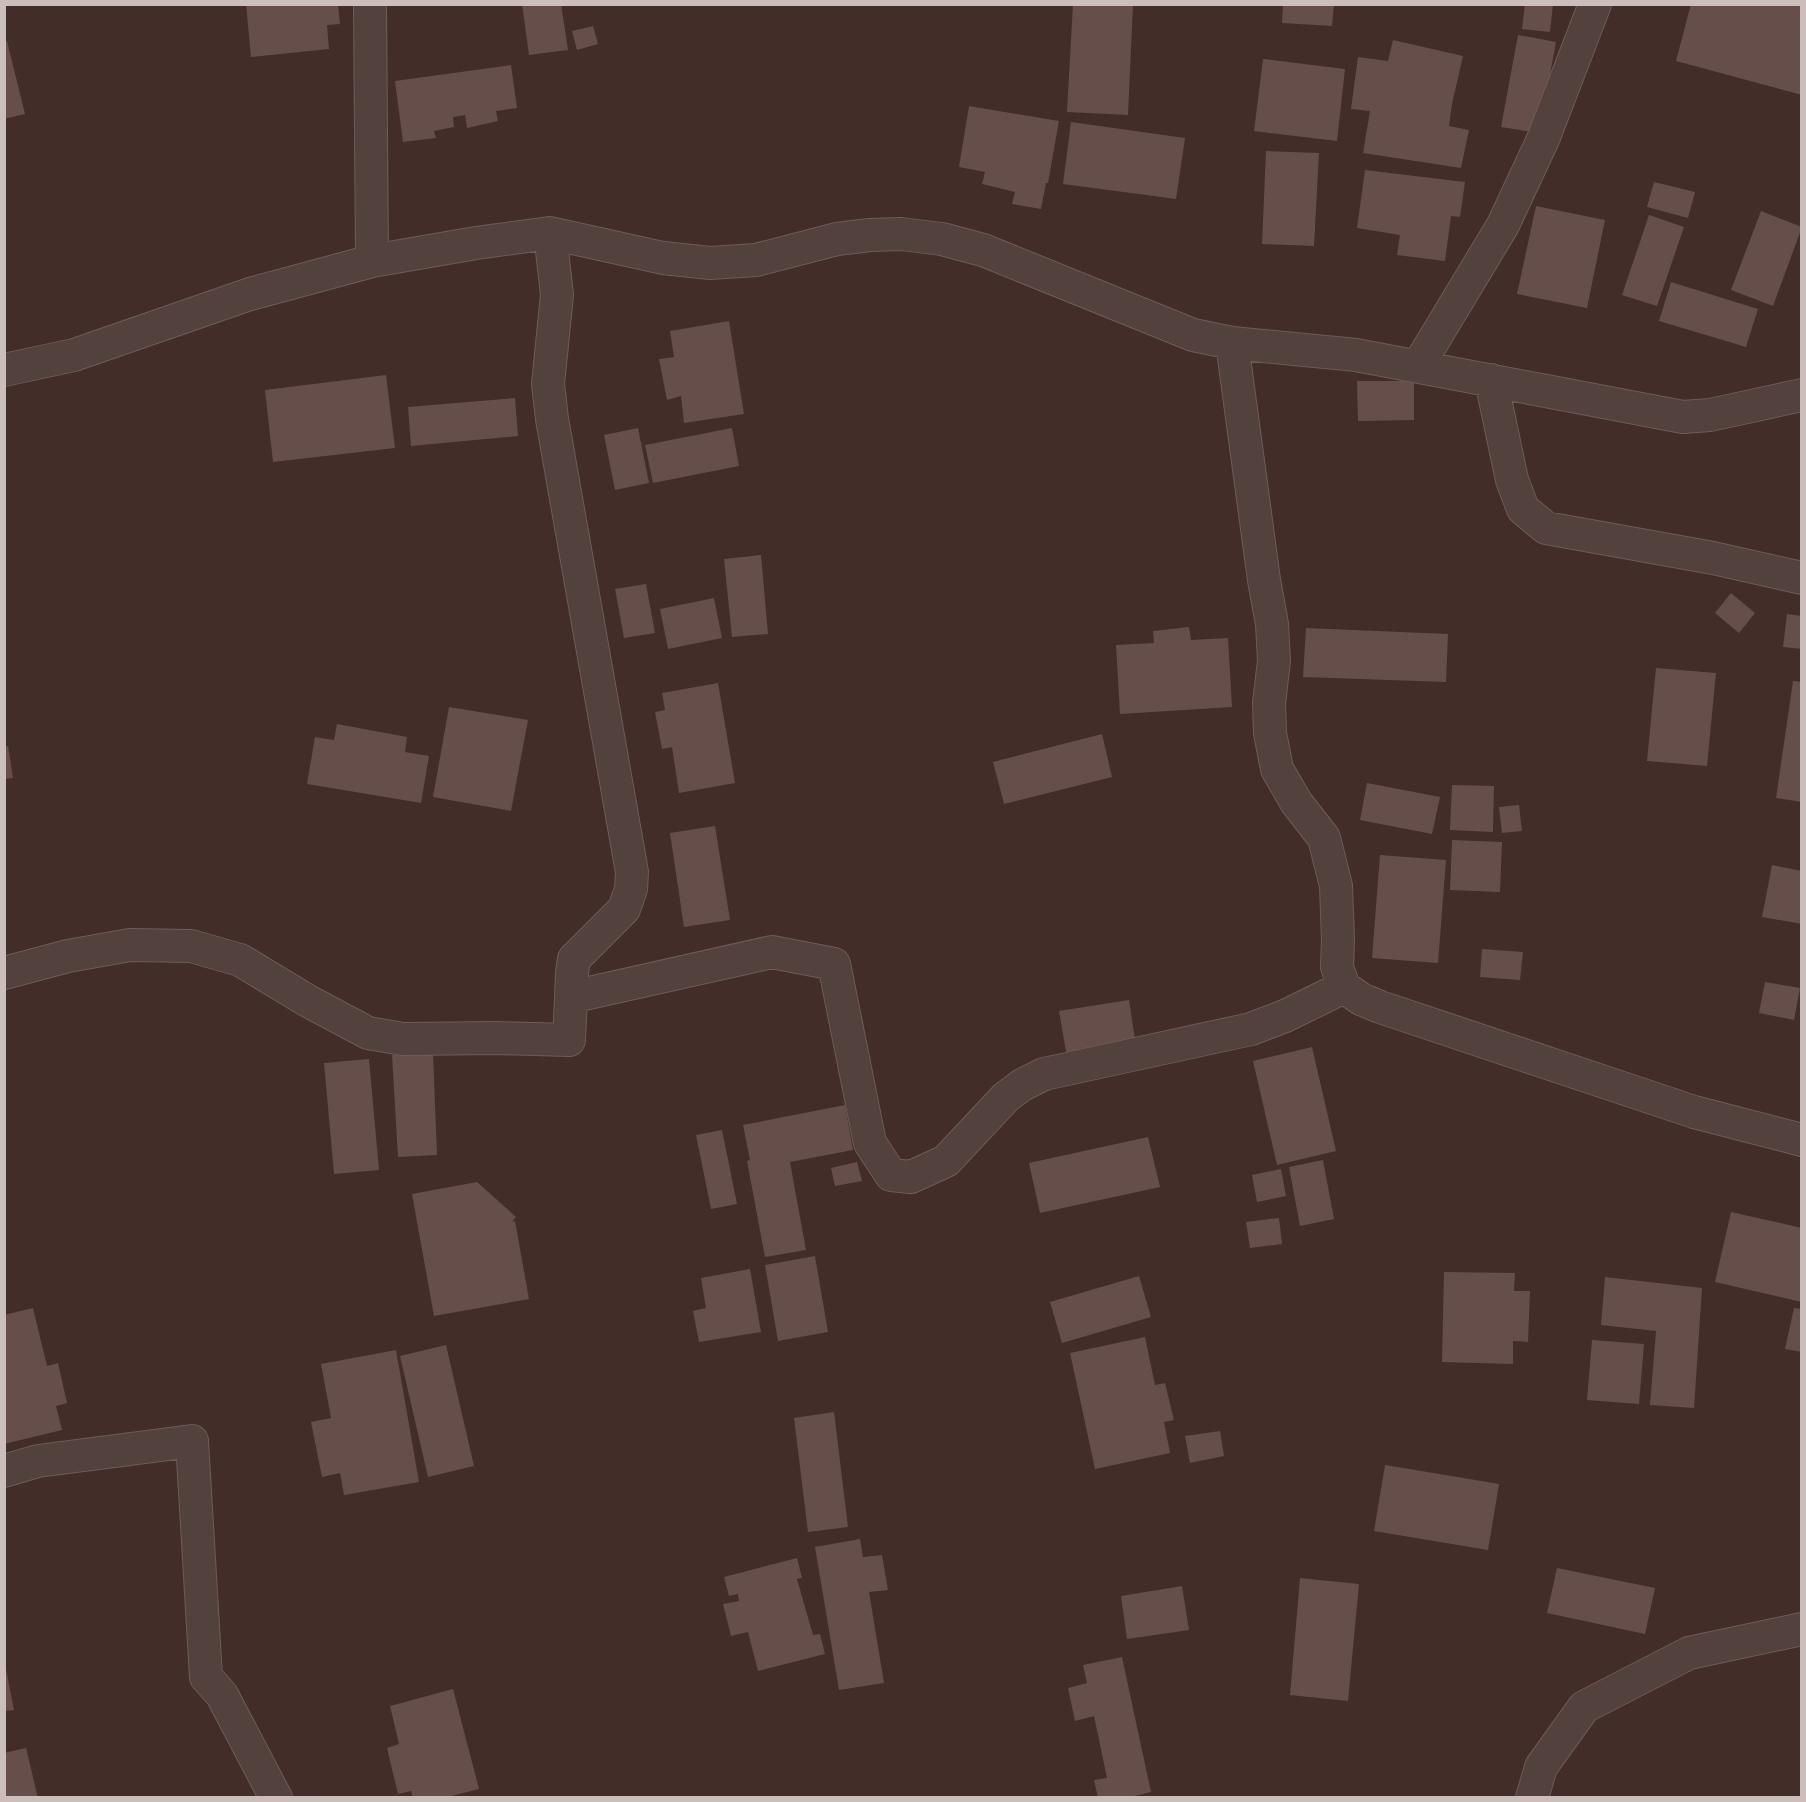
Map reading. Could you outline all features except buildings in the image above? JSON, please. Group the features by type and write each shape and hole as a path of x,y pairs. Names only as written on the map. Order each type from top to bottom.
{"street":[{"path":"370,4 372,261"},
{"path":"1418,366 1503,225 1544,137 1595,4"},
{"path":"4,973 68,956 130,945 191,946 240,960 308,1001 368,1033 404,1039 569,1040 574,959 624,909 632,889 632,872 552,419 548,384 557,295 549,233"},
{"path":"4,369 74,355 250,294 372,261 476,243 549,233 663,258 710,263 756,260 837,239 902,234 942,239 983,250 1193,335 1232,343 1356,355 1683,417 1710,415 1802,395"},
{"path":"1232,343 1272,624 1274,661 1269,703 1270,733 1277,769 1296,802 1324,838 1336,886 1337,966 1344,987 1361,999 1391,1011 1694,1112 1802,1140"},
{"path":"1491,380 1512,480 1523,509 1546,528 1713,558 1802,578"},
{"path":"571,997 771,952 834,964 870,1143 891,1175 911,1176 946,1161 1006,1097 1022,1085 1044,1074 1251,1029 1285,1016 1344,987"},
{"path":"4,1471 38,1461 192,1441 206,1677 222,1695 276,1797"},
{"path":"1532,1797 1541,1767 1584,1707 1689,1653 1802,1629"}]}
